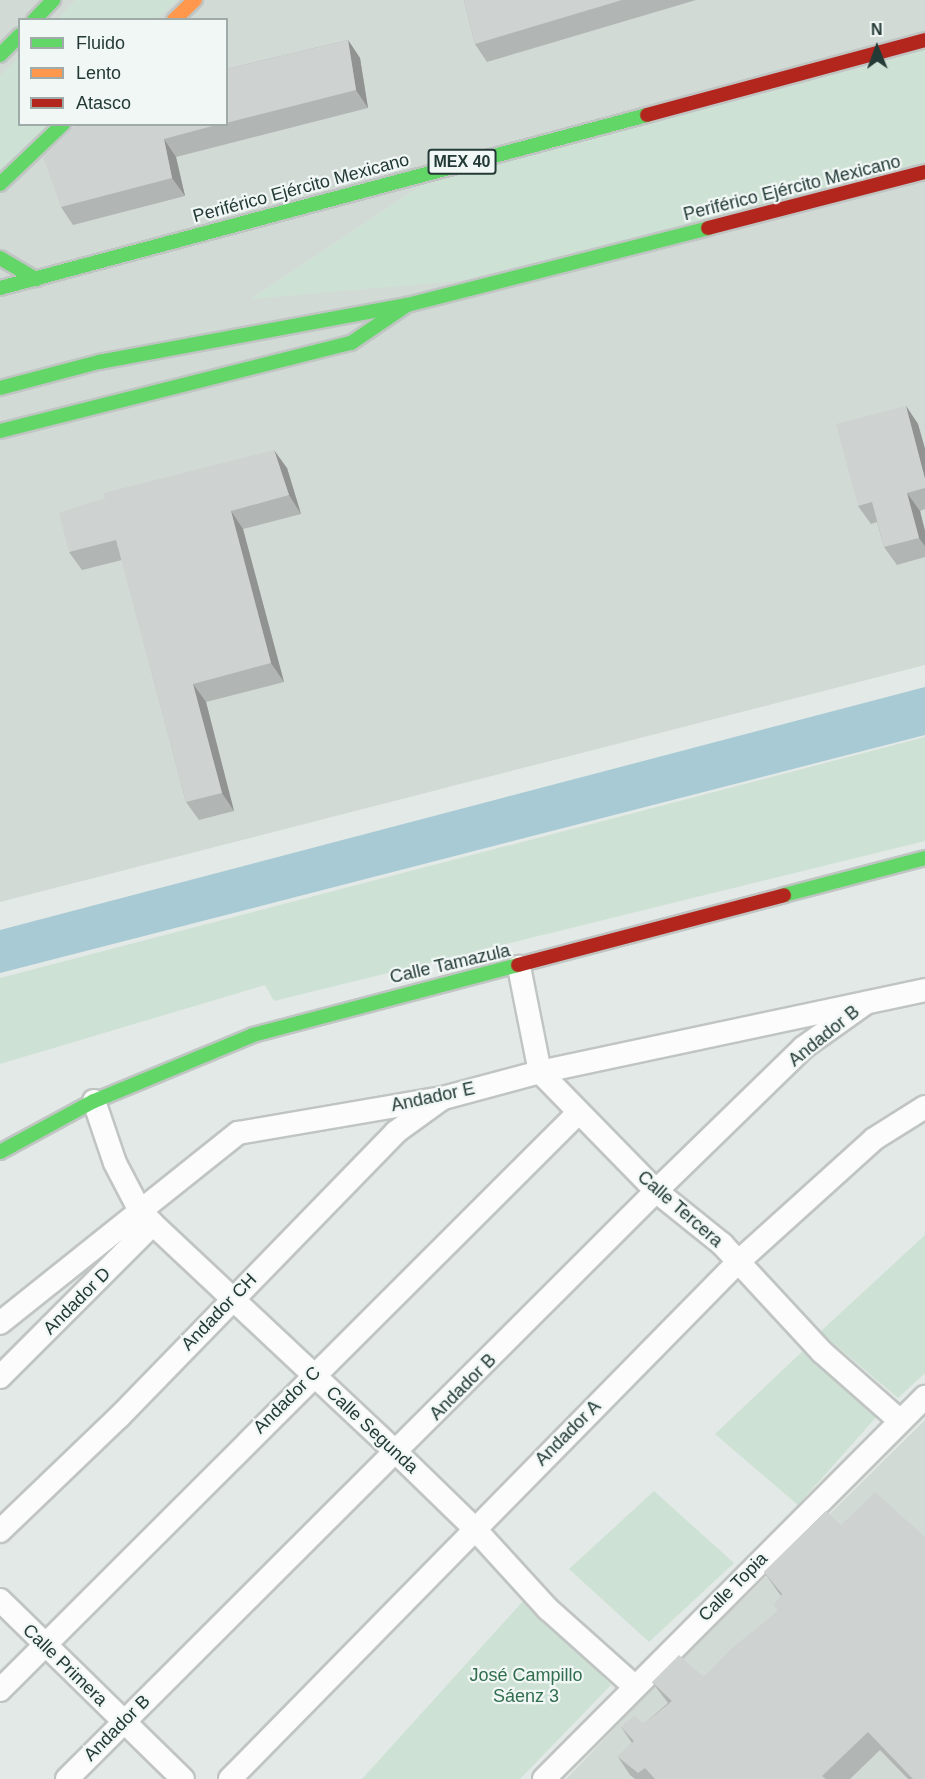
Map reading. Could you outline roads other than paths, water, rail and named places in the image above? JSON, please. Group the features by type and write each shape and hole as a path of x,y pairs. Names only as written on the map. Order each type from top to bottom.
{"main road":[{"path":"36,18 53,0"},
{"path":"176,18 195,0"},
{"path":"0,55 18,37"},
{"name":"Periférico Ejército Mexicano","path":"0,288 546,138 925,40"},
{"path":"0,184 61,126"},
{"name":"Periférico Ejército Mexicano","path":"0,388 99,362 407,305 925,172"},
{"path":"0,258 36,279"},
{"path":"0,431 351,343 407,305"},
{"name":"Calle Tamazula","path":"0,1152 94,1101 253,1035 342,1008 519,967 925,858"}],"street":[{"path":"519,967 540,1072"},
{"name":"Andador E","path":"3,1321 146,1217 238,1133 443,1098 540,1072 925,990"},
{"name":"Andador B","path":"67,1779 124,1720 397,1453 656,1191 804,1047 866,1003"},
{"name":"Calle Tercera","path":"540,1072 577,1114 656,1191 722,1244 822,1352 899,1420"},
{"name":"Andador CH","path":"0,1531 119,1417 231,1299 396,1132 443,1098"},
{"name":"Calle Segunda","path":"94,1101 115,1163 146,1217 474,1528 548,1609 634,1686"},
{"name":"Andador A","path":"230,1779 474,1528 738,1262 874,1139 925,1107"},
{"name":"Andador C","path":"0,1690 313,1374 577,1114"},
{"name":"Andador D","path":"0,1377 31,1346 146,1217"},
{"path":"3,1321 31,1346"},
{"name":"Calle Topia","path":"544,1779 899,1420 925,1397"},
{"name":"Calle Primera","path":"0,1600 43,1646 124,1720 183,1779"}],"water":[{"path":"925,687 925,735 0,973 0,930"}],"park label":[{"name":"José Campillo Sáenz 3","path":"526,1686"}]}
